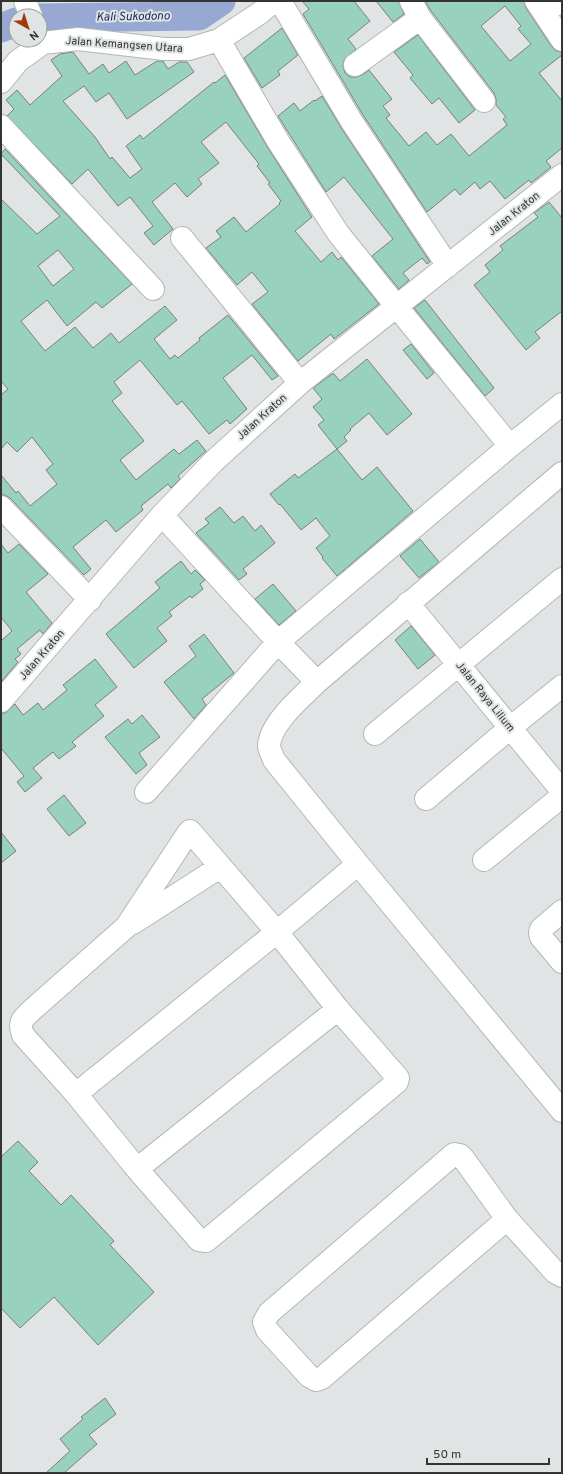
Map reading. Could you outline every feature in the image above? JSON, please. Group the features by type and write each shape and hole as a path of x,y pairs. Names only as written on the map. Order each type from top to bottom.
{"street":[{"name":"Jalan Kemangsen Utara","path":"48,41 78,39 164,49 189,49 219,40 260,14 274,1"},
{"path":"280,1 352,122 448,266"},
{"path":"547,5 562,40"},
{"path":"355,66 416,9 484,101"},
{"path":"219,40 278,141 338,233 510,446"},
{"name":"Jalan Kemangsen Utara","path":"1,82 18,61 34,48"},
{"path":"1,126 153,289"},
{"name":"Jalan Kraton","path":"1,701 162,515 214,460 300,383 562,175"},
{"path":"182,238 300,383"},
{"path":"146,792 278,642 510,446 562,404"},
{"path":"562,473 317,682 284,716 273,730 268,747 274,760 562,1111"},
{"path":"1,508 90,600"},
{"path":"162,515 278,642 317,682"},
{"path":"375,734 562,579"},
{"name":"Jalan Raya Lilium","path":"408,603 562,791"},
{"path":"426,798 562,686"},
{"path":"484,860 562,796"},
{"path":"126,927 189,831 277,932 338,1009 398,1078 397,1082 206,1241 199,1240 137,1169 76,1094 23,1035 20,1027 21,1022 32,1010 126,927 220,867"},
{"path":"76,1094 277,932 358,864"},
{"path":"562,911 541,929 540,933 541,937 562,962"},
{"path":"137,1169 338,1009"},
{"path":"507,1219 322,1378 316,1380 310,1376 267,1330 264,1322 269,1313 454,1154 460,1155 463,1158 507,1219 555,1272 562,1276"}],"building":[{"path":"302,1 354,1 370,21 348,39 356,49 344,60 343,66 345,73 350,77 356,77 369,70 392,99 383,106 390,115 386,118 409,146 426,132 437,145 451,134 469,156 507,125 503,119 506,117 496,105 494,93 431,11 425,1 524,1 526,8 552,47 556,51 562,52 562,55 539,73 562,101 562,148 546,161 551,167 531,183 529,180 505,199 490,181 480,189 475,182 460,195 455,189 427,212 363,115 303,14 309,9","holes":["505,6 521,26 518,29 531,44 510,61 481,26"]},
{"path":"376,1 399,1 404,14 393,22"},
{"path":"282,28 298,55 278,71 280,75 262,88 244,58"},
{"path":"418,35 475,110 459,123 439,98 432,104 410,78 413,75 394,52"},
{"path":"73,52 89,74 103,64 109,73 126,61 135,75 157,61 163,61 168,69 179,62 187,62 194,72 127,119 109,93 96,102 84,86 63,101 95,137 110,159 112,157 130,178 142,169 126,146 140,135 143,139 214,82 215,83 225,75 268,148 312,217 295,231 321,262 332,252 338,260 341,257 379,304 334,339 331,334 298,361 252,304 268,292 252,272 237,285 206,248 221,237 216,231 234,217 246,232 280,204 279,203 281,201 257,166 259,164 226,122 201,142 219,163 198,179 202,184 187,197 175,183 152,202 173,229 154,245 144,233 153,226 130,197 118,206 88,169 72,184 7,116 14,109 6,100 17,90 30,105 62,76 51,60 60,54"},
{"path":"322,96 342,129 430,262 427,264 422,258 403,273 409,280 399,289 372,256 393,239 344,177 326,192 278,116 294,103 300,111 314,100 315,101"},
{"path":"5,149 132,284 102,308 96,302 67,326 47,300 21,321 45,351 75,327 93,348 111,333 119,343 165,306 177,320 154,339 170,359 175,355 178,358 200,340 199,338 228,315 278,376 272,380 252,355 223,378 247,409 230,424 227,420 209,434 182,401 177,405 140,360 114,382 122,393 112,401 144,441 120,460 136,480 174,449 179,454 197,440 206,451 178,476 180,479 171,488 168,484 141,506 143,510 116,532 106,520 73,547 91,569 84,575 10,498 5,495 1,495 1,475 16,493 18,491 30,506 57,484 46,470 53,464 32,437 17,452 7,442 1,449 1,395 8,389 1,381 1,199 37,234 60,216 1,154","holes":["58,250 74,269 53,286 38,266"]},
{"path":"549,202 562,218 562,311 535,332 540,338 526,350 474,285 490,272 485,265 503,250 500,246 538,217 534,213"},
{"path":"425,300 494,388 485,396 414,308"},
{"path":"411,344 434,373 427,379 403,350"},
{"path":"367,359 412,414 387,435 369,413 350,429 351,430 344,437 347,441 337,449 318,425 324,420 313,407 322,399 313,388 332,374 334,374 340,381"},
{"path":"337,449 362,480 377,467 413,511 337,576 316,548 330,536 316,518 301,530 270,494 295,474 298,478"},
{"path":"220,507 234,523 243,516 255,531 261,525 275,543 243,569 247,574 239,580 196,533 209,523 205,519"},
{"path":"420,539 439,562 419,578 400,556"},
{"path":"1,544 8,553 19,544 48,574 26,592 52,623 43,634 40,630 17,649 21,654 15,659 18,662 1,682 1,641 12,631 1,617"},
{"path":"181,561 191,574 195,570 205,580 200,584 203,589 192,598 190,596 169,612 172,616 157,628 167,641 134,668 106,634 160,588 155,582"},
{"path":"273,584 296,611 279,625 255,599"},
{"path":"411,626 435,655 418,669 395,640"},
{"path":"204,634 234,673 202,699 206,705 194,719 164,682 196,656 189,646"},
{"path":"95,659 117,687 95,705 104,716 72,742 76,746 59,759 53,752 33,768 42,778 25,792 17,782 24,776 1,748 1,713 5,713 15,704 23,715 38,703 43,710 67,690 63,685"},
{"path":"142,715 160,737 139,753 147,765 136,774 105,737 128,719 132,724"},
{"path":"64,795 86,823 69,836 47,809"},
{"path":"1,832 16,851 1,863"},
{"path":"18,1141 38,1162 29,1171 61,1205 71,1195 114,1241 110,1245 154,1292 98,1345 54,1297 20,1328 1,1308 1,1157"},
{"path":"105,1398 116,1414 89,1435 97,1444 64,1473 48,1473 47,1472 70,1451 60,1439 83,1419 81,1417"}],"waterway":[{"name":"Kali Sukodono","path":"48,18 199,16 221,1"},
{"name":"Kali Sukodono","path":"1,28 8,25"}]}
